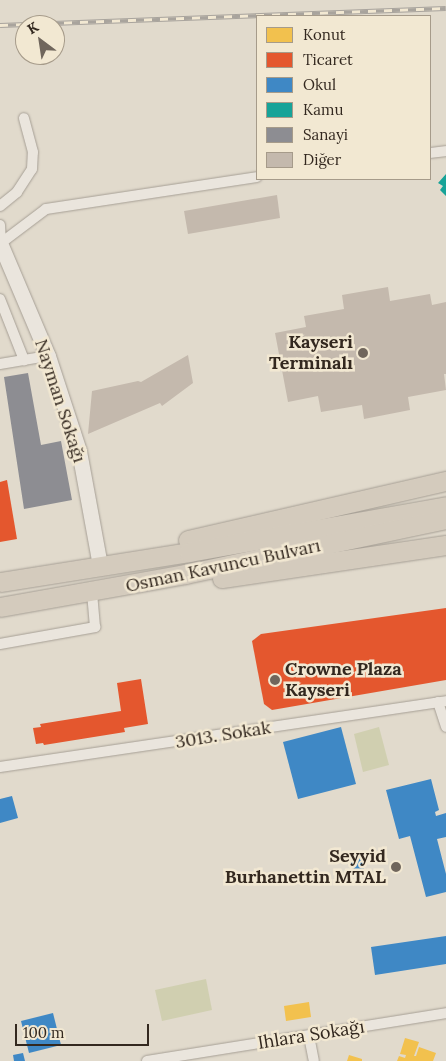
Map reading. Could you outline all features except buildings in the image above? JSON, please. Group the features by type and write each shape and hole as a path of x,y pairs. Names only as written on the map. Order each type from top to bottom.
{"highway":[{"path":"100,565 161,547 446,481"},
{"name":"Osman Kavuncu Bulvarı","path":"0,582 189,552 446,506"},
{"name":"Osman Kavuncu Bulvarı","path":"0,607 92,592 446,520"},
{"path":"92,592 160,588 446,544"}],"street":[{"path":"0,206 17,192 32,169 33,152 24,118"},
{"path":"431,153 446,151"},
{"path":"1,243 46,208 256,177"},
{"path":"0,225 1,243"},
{"name":"Nayman Sokağı","path":"1,243 48,356 79,451 100,565"},
{"path":"0,299 24,360"},
{"path":"0,364 48,356"},
{"path":"414,549 446,552"},
{"path":"0,644 95,627 92,592"},
{"path":"442,702 446,728"},
{"name":"3013. Sokak","path":"0,767 442,702"},
{"name":"Ihlara Sokağı","path":"147,1061 171,1059 446,1013"},
{"path":"309,1036 314,1061"}],"green space":[{"path":"379,727 389,765 363,772 354,734"},
{"path":"206,979 212,1010 162,1021 155,990"}],"railway":[{"path":"262,15 446,8"},
{"path":"0,25 256,15"}],"place":[{"name":"Kayseri Terminalı","path":"363,353"},
{"name":"Crowne Plaza Kayseri","path":"275,680"},
{"name":"Seyyid Burhanettin MTAL","path":"396,867"}]}
